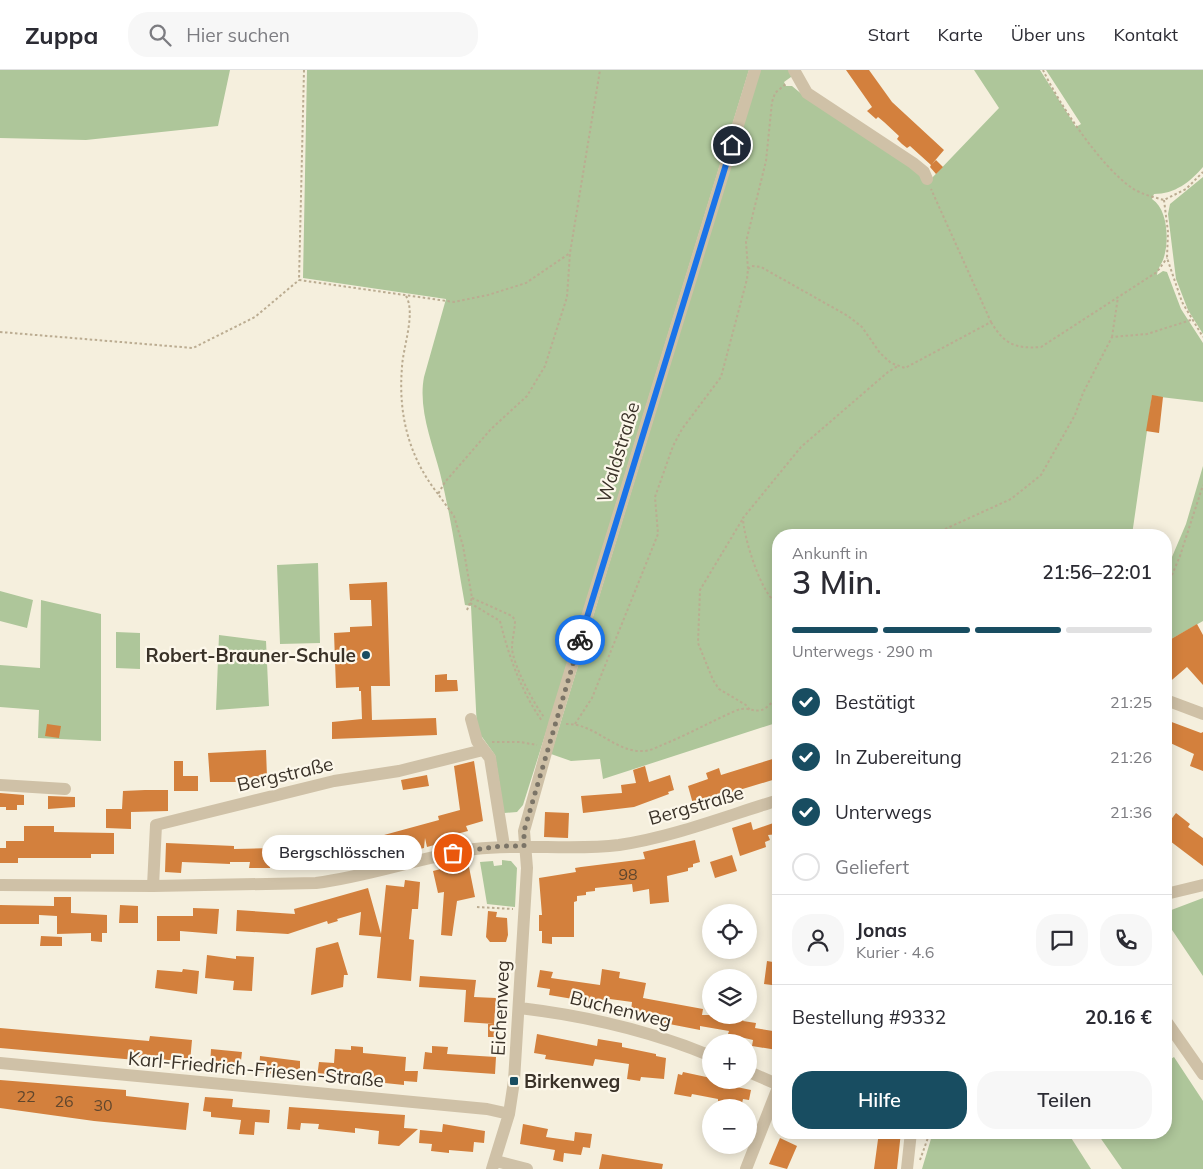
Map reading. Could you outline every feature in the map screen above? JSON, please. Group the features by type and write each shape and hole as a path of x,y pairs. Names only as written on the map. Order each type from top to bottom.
{"street":[{"name":"Waldstraße","path":"524,846 524,831 554,724 755,70"},
{"path":"796,74 808,93 913,163 924,172 927,179"},
{"path":"1172,702 1203,714"},
{"path":"471,719 473,734 490,758 504,846"},
{"name":"Bergstraße","path":"153,886 156,825 334,781 399,771 483,750"},
{"path":"0,785 65,789"},
{"name":"Bergstraße","path":"0,885 153,886 316,883 343,880 445,855 504,846 588,848 619,845 687,829 772,802"},
{"name":"Eichenweg","path":"494,1165 509,1114 514,1081 520,1008 527,868 524,846"},
{"path":"1172,893 1203,885"},
{"name":"Buchenweg","path":"520,1008 582,1016 626,1026 660,1036 702,1052"},
{"path":"1172,1030 1203,1074"},
{"name":"Karl-Friedrich-Friesen-Straße","path":"0,1064 487,1109 509,1114"},
{"path":"757,1075 772,1082"},
{"path":"746,1169 772,1103"},
{"path":"907,1169 910,1139"},
{"path":"494,1165 527,1169"}],"path":[{"path":"299,280 304,70"},
{"path":"438,494 445,482 491,429 526,396 545,366 567,297 570,253 600,70"},
{"path":"1044,70 1089,142 1120,178 1134,189 1164,200 1186,189 1203,172"},
{"path":"772,702 769,706 760,711 741,708 735,710 695,732 645,752 628,749 591,729 575,724 592,698 658,534 655,497 673,446 682,429 721,377 748,269 746,242 766,160 772,102 780,87 796,74"},
{"path":"927,179 991,322 999,335 1009,343 1022,349 1041,347 1157,272 1167,258"},
{"path":"1164,200 1168,232 1167,258 1191,320 1203,337"},
{"path":"0,332 193,348 255,317 299,280 454,302 488,295 526,282 570,253"},
{"path":"748,269 752,266 761,267 848,316 862,327 880,352 898,366 906,368 991,322"},
{"path":"406,296 411,308 402,366 402,418 416,461 454,516 463,546 472,598 468,610"},
{"path":"945,529 1011,499 1041,475 1075,415 1083,393 1112,336 1118,297"},
{"path":"1112,336 1147,334 1191,320"},
{"path":"750,710 746,704 719,688 713,680 698,644 700,590 743,518 801,448 888,372 898,366"},
{"path":"1172,575 1203,485"},
{"path":"743,518 743,529 762,584 772,599"},
{"path":"472,598 512,616 515,620 512,640 513,658 536,707 546,719 554,724"},
{"path":"470,603 500,621 507,649 529,701 543,723 554,724"},
{"path":"483,750 490,742 501,740 548,747"},
{"path":"477,907 501,908"}],"green space":[{"path":"0,70 230,70 218,126 86,140 0,138"},
{"path":"307,70 749,70 547,729 523,805 517,812 504,813 495,755 477,730 471,606 465,605 440,473 424,413 424,377 446,299 303,278"},
{"path":"760,70 791,70 791,77 784,82 786,86 792,86 804,96 930,180 999,108 974,70 1040,70 1076,127 1081,124 1046,70 1203,70 1203,167 1182,186 1169,192 1154,194 1152,199 1161,210 1167,234 1166,250 1157,275 1163,271 1167,272 1181,309 1203,343 1203,402 1152,396 1133,529 772,529 772,724 603,779 600,759 571,761 551,754"},
{"path":"1203,177 1203,334 1188,310 1176,279 1168,214 1170,204"},
{"path":"1203,466 1203,621 1172,639 1172,557 1186,524"},
{"path":"318,563 320,643 280,644 277,565"},
{"path":"0,591 33,600 27,628 0,621"},
{"path":"41,600 101,614 101,741 38,738 39,710 0,707 0,665 40,668"},
{"path":"116,632 140,633 140,669 116,668"},
{"path":"219,635 266,641 269,706 216,710"},
{"path":"502,860 511,861 517,868 515,907 487,904 480,862 493,861 494,866 502,865"},
{"path":"1203,898 1203,976 1172,930 1172,910"},
{"path":"1174,1057 1203,1101 1203,1169 1122,1169 1101,1139 1172,1139 1172,1058"},
{"path":"931,1139 1072,1139 1091,1169 922,1169"}],"building":[{"path":"846,70 869,70 892,102 944,150 932,164 936,160 943,167 936,174 930,167 931,165 910,146 907,148 897,139 899,136 884,122 878,117 876,119 867,111 872,107"},
{"path":"1152,395 1163,397 1159,433 1146,431"},
{"path":"387,582 390,686 371,686 372,720 436,718 437,735 332,739 332,722 362,719 361,691 359,691 359,687 336,688 334,633 350,632 350,627 372,626 371,600 350,600 349,584"},
{"path":"1197,624 1203,635 1203,685 1187,667 1172,680 1172,639"},
{"path":"447,674 447,680 457,680 458,691 435,692 435,675"},
{"path":"1172,722 1201,733 1203,732 1203,771 1190,766 1194,754 1172,744"},
{"path":"47,724 61,726 59,738 45,736"},
{"path":"266,750 267,777 239,778 239,782 210,782 208,753"},
{"path":"772,759 772,780 693,804 688,786 708,779 706,773 719,768 721,775"},
{"path":"174,761 183,761 183,776 198,776 198,791 174,791"},
{"path":"474,761 483,821 466,826 468,831 441,838 438,844 427,847 425,838 424,848 416,850 415,845 356,862 322,867 289,867 289,862 270,862 270,868 249,868 250,862 230,862 230,864 182,862 181,873 165,872 166,843 234,846 234,849 314,847 314,850 351,844 439,820 438,816 460,810 454,766"},
{"path":"645,766 649,782 670,775 674,790 668,792 669,794 634,807 583,813 581,796 622,793 621,785 636,783 633,770"},
{"path":"427,775 429,786 403,790 401,780"},
{"path":"168,790 168,811 131,812 131,829 106,828 106,809 122,809 123,791"},
{"path":"0,793 24,795 24,805 17,805 17,810 6,810 6,807 0,807"},
{"path":"48,796 75,797 75,807 48,809"},
{"path":"545,812 569,813 568,838 544,837"},
{"path":"1176,813 1190,824 1188,827 1203,838 1203,866 1172,843 1172,818"},
{"path":"751,822 753,830 772,823 772,835 768,835 770,840 765,842 766,847 740,856 732,828"},
{"path":"24,826 54,826 54,832 114,833 114,854 91,854 91,858 18,858 18,863 0,863 0,848 6,848 6,841 24,841"},
{"path":"695,840 700,862 693,864 693,867 688,868 688,871 667,876 669,902 650,904 649,889 633,892 632,884 595,888 595,891 586,892 586,895 577,896 577,901 574,902 574,937 552,937 552,944 542,943 542,931 539,931 539,915 542,915 539,878 576,872 575,868 645,859 643,852"},
{"path":"732,855 737,871 715,878 710,862"},
{"path":"468,862 475,897 457,901 452,936 441,935 444,892 438,893 433,871"},
{"path":"405,880 420,882 418,909 412,909 409,939 414,940 411,981 377,978 381,937 359,935 361,912 337,919 338,921 328,924 327,921 288,934 236,931 237,910 295,914 294,909 368,888 381,934 386,885 404,887"},
{"path":"54,897 71,897 71,913 107,915 107,933 102,933 102,942 91,941 91,933 57,934 57,916 39,915 39,924 0,924 0,905 54,906"},
{"path":"120,905 138,906 138,923 119,923"},
{"path":"193,908 219,909 217,934 180,931 180,941 157,941 157,916 193,916"},
{"path":"488,911 497,912 496,917 507,918 508,935 506,942 490,942 486,937"},
{"path":"41,936 62,937 62,946 40,946"},
{"path":"338,942 348,975 344,975 343,987 311,995 316,948"},
{"path":"207,955 236,959 236,956 254,957 252,991 233,990 234,981 205,978"},
{"path":"767,961 772,962 772,985 764,984"},
{"path":"183,969 199,971 197,994 155,988 157,970 182,972"},
{"path":"602,969 620,972 619,978 646,983 643,998 702,1009 702,1024 756,1024 755,1028 772,1031 772,1049 757,1047 757,1034 728,1034 729,1031 700,1026 700,1030 664,1023 666,1015 631,1011 632,1002 610,999 591,1002 549,995 550,989 537,987 540,970 553,972 551,978 600,985"},
{"path":"420,976 476,980 474,997 496,998 494,1024 464,1022 466,990 419,987"},
{"path":"488,1024 498,1024 498,1037 488,1037"},
{"path":"0,1028 149,1041 150,1036 192,1040 190,1062 136,1057 136,1060 0,1048"},
{"path":"537,1034 597,1046 598,1039 622,1043 622,1047 656,1054 656,1056 666,1058 664,1079 641,1077 640,1081 627,1079 629,1064 595,1059 593,1066 545,1059 546,1055 534,1053"},
{"path":"351,1046 363,1047 363,1053 406,1057 405,1071 418,1071 417,1082 404,1081 404,1085 375,1082 376,1078 317,1077 319,1062 334,1063 335,1049 351,1050"},
{"path":"432,1046 448,1047 447,1054 496,1057 495,1074 423,1069 425,1052 432,1053"},
{"path":"211,1049 242,1052 240,1069 210,1067"},
{"path":"260,1056 300,1061 300,1070 275,1068 273,1074 259,1072"},
{"path":"683,1072 702,1076 702,1089 751,1090 749,1099 718,1099 692,1094 691,1097 674,1094 678,1074 682,1075"},
{"path":"0,1080 126,1090 126,1096 189,1103 186,1130 94,1121 0,1108"},
{"path":"205,1097 233,1099 232,1107 270,1110 269,1123 255,1122 254,1135 239,1134 241,1120 211,1117 211,1112 203,1111"},
{"path":"289,1107 405,1115 404,1128 418,1129 399,1146 378,1144 379,1131 355,1128 355,1133 318,1129 319,1124 301,1123 300,1130 287,1129"},
{"path":"443,1124 485,1131 484,1143 474,1142 473,1152 449,1150 449,1153 431,1151 432,1144 419,1143 420,1130 442,1132"},
{"path":"523,1124 548,1129 546,1137 574,1141 575,1132 592,1134 590,1148 583,1147 581,1155 564,1153 563,1162 553,1160 555,1150 520,1144"},
{"path":"780,1139 797,1146 787,1169 769,1164"},
{"path":"878,1139 900,1139 897,1169 874,1169"},
{"path":"602,1154 663,1164 662,1169 599,1169"}],"way so far":[{"path":"453,853 501,846 524,846 524,831 580,640"}],"place":[{"name":"Robert-Brauner-Schule","path":"366,655"},
{"name":"Bergschlösschen","path":"453,853"},
{"name":"Birkenweg","path":"514,1081"}],"route":[{"path":"580,640 732,145"}]}
